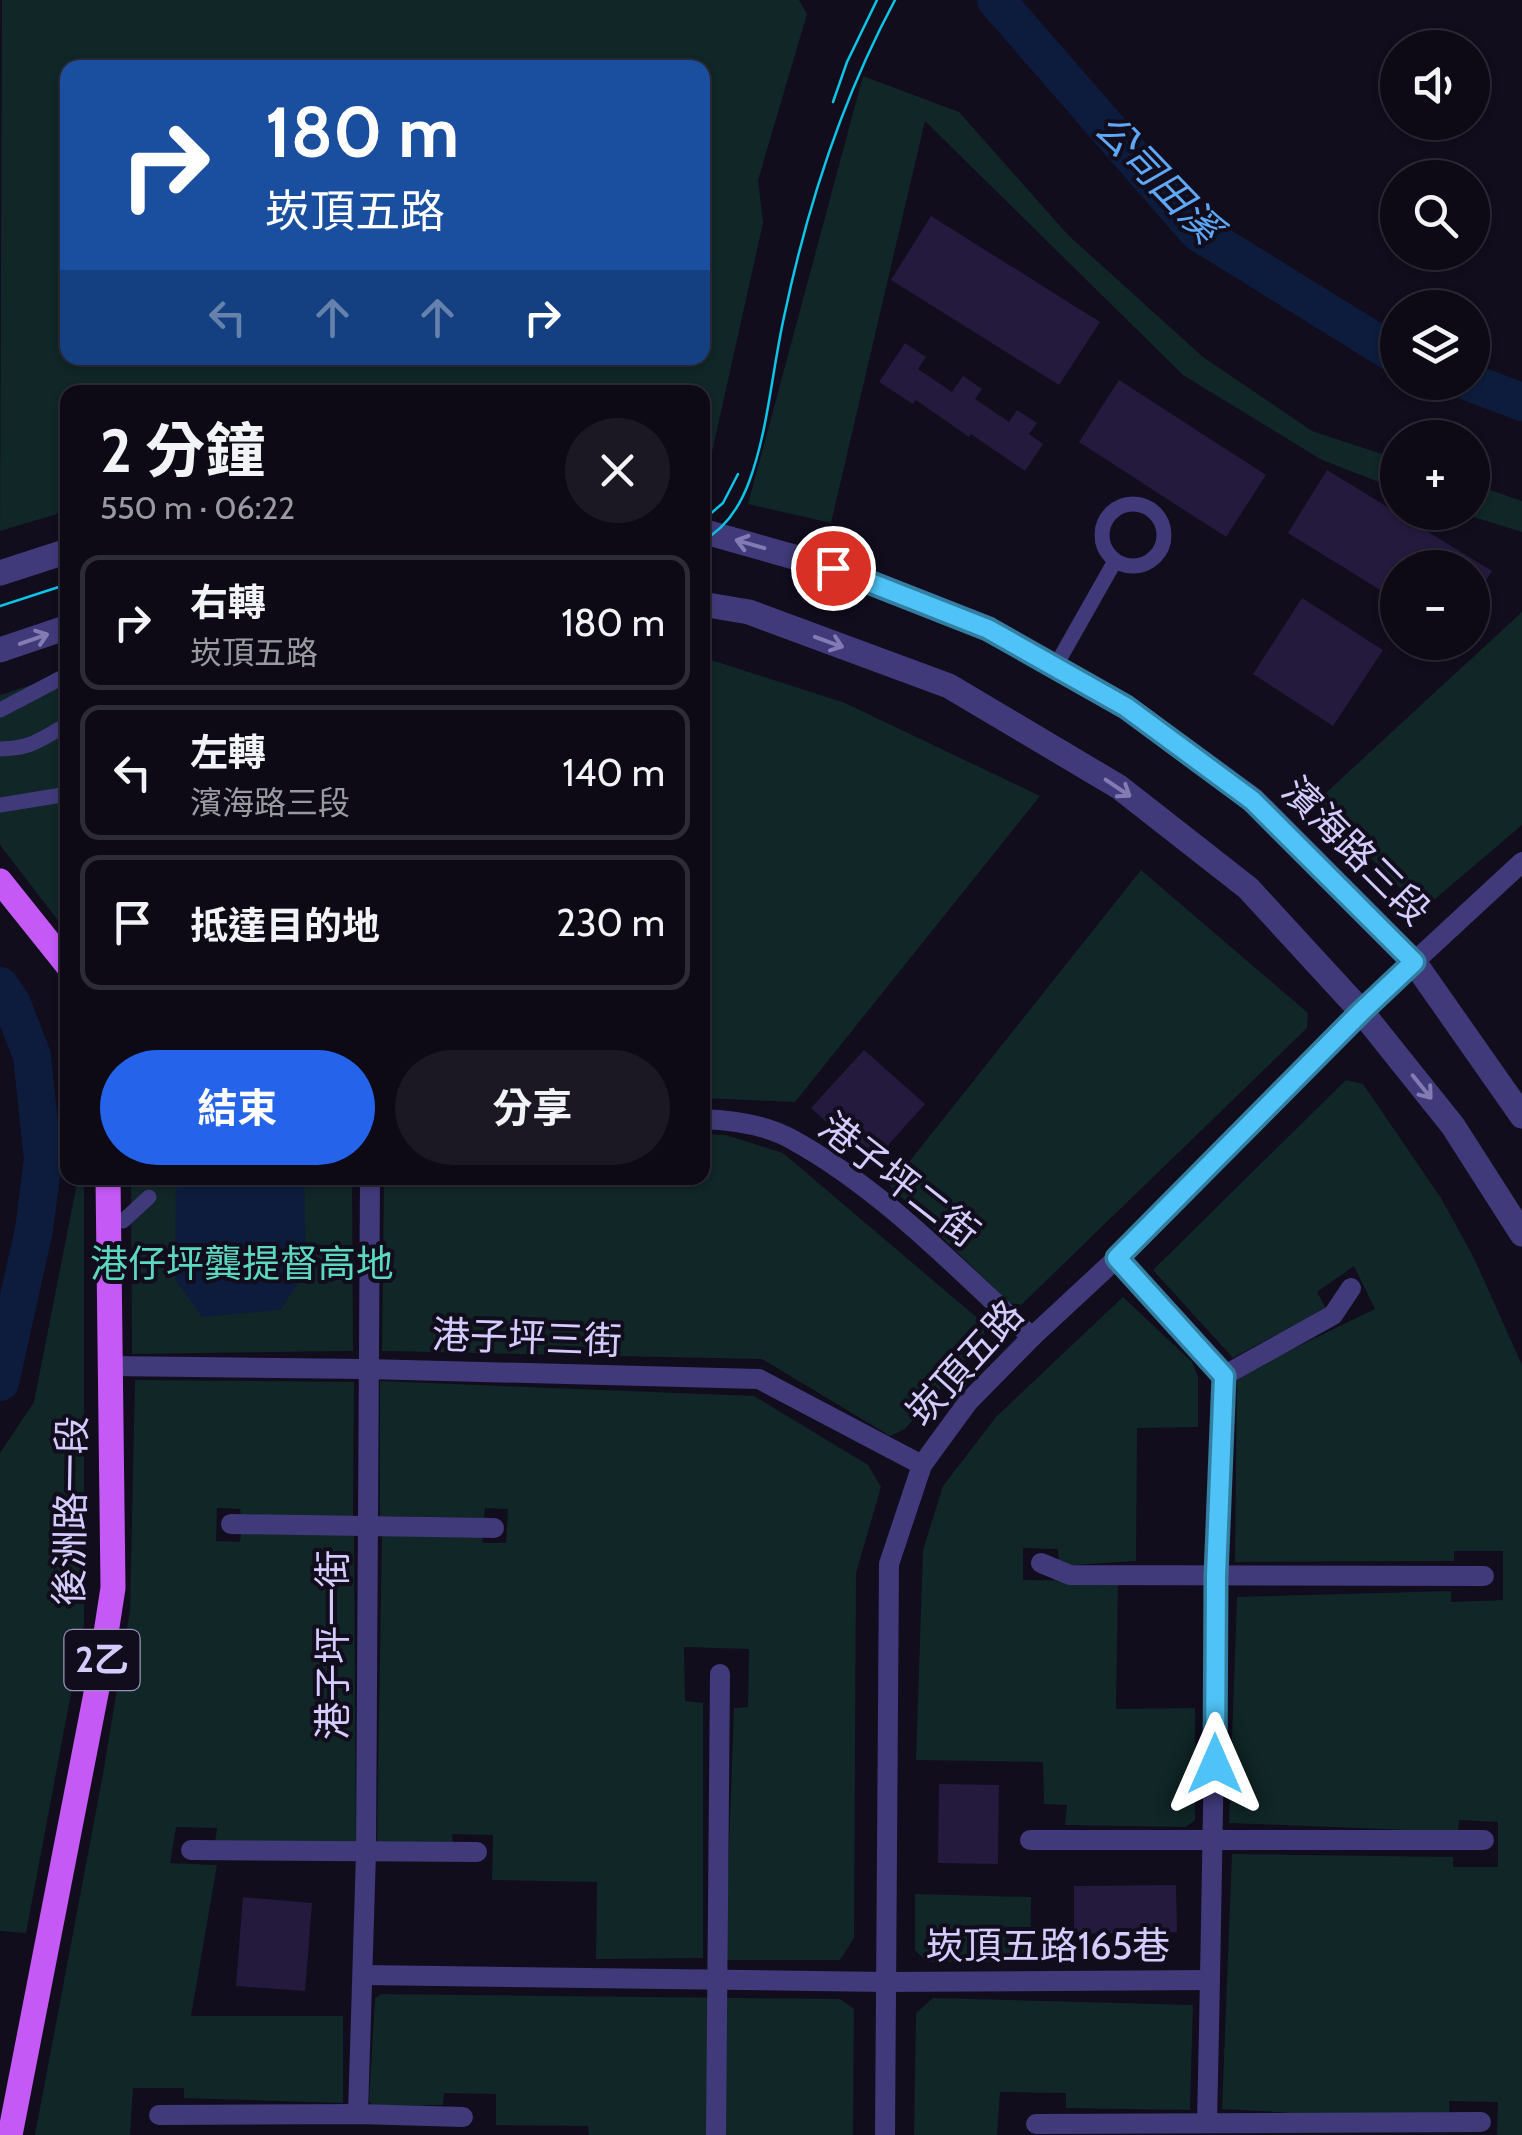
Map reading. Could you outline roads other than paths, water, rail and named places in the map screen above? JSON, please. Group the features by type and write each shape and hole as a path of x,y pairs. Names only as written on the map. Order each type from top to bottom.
{"main road":[{"path":"0,881 60,956"},
{"name":"後洲路一段","path":"10,2135 113,1588 108,1185"}],"street":[{"path":"1133,504 1152,510 1164,526 1165,536 1158,554 1143,565 1124,566 1116,561 1108,554 1102,537 1107,518 1133,504"},
{"name":"濱海路三段","path":"710,533 833,568 988,629 1126,707 1252,800 1414,962 1522,1116"},
{"path":"0,573 60,554"},
{"path":"1055,667 1116,561"},
{"path":"710,605 749,612 949,686 1118,787 1248,888 1362,1011 1454,1126 1522,1234"},
{"path":"0,650 60,630"},
{"path":"2,712 60,679"},
{"path":"0,749 40,743 60,729"},
{"path":"0,806 60,795"},
{"name":"崁頂五路","path":"885,2135 888,1564 922,1465 968,1402 1032,1337 1117,1258 1362,1011 1522,862"},
{"name":"港子坪二街","path":"710,1119 730,1120 790,1138 804,1147 873,1194 1032,1337"},
{"name":"港子坪一街","path":"358,2114 366,1852 370,1185"},
{"path":"123,1221 150,1198"},
{"path":"1117,1258 1224,1376 1333,1315 1352,1288"},
{"name":"港子坪三街","path":"109,1366 367,1368 759,1379 922,1465"},
{"name":"崁頂五路165巷","path":"1207,2121 1216,1576 1224,1376"},
{"path":"231,1524 494,1528"},
{"path":"1041,1563 1070,1575 1484,1576"},
{"path":"716,2135 720,1674"},
{"path":"1030,1840 1484,1840"},
{"path":"191,1850 478,1852"},
{"name":"崁頂五路165巷","path":"362,1975 886,1982 1210,1980"},
{"path":"159,2115 462,2117"},
{"path":"1036,2124 1482,2122"}],"water":[{"path":"180,1185 304,1185 306,1272 280,1310 202,1317 175,1279 176,1189"}],"waterway":[{"name":"公司田溪","path":"996,0 1198,232 1380,345"},
{"name":"公司田溪","path":"1490,390 1522,402"},
{"name":"公司田溪","path":"0,986 12,1004 32,1056 43,1160 34,1230 0,1382"}],"tram line":[{"path":"833,102 877,0"},
{"path":"710,536 731,516 749,482 765,422 793,276 815,194 859,76 895,0"},
{"path":"710,514 723,503 738,474"},
{"path":"0,606 60,587"}],"park label":[{"name":"港仔坪龔提督高地","path":"242,1264"}]}
